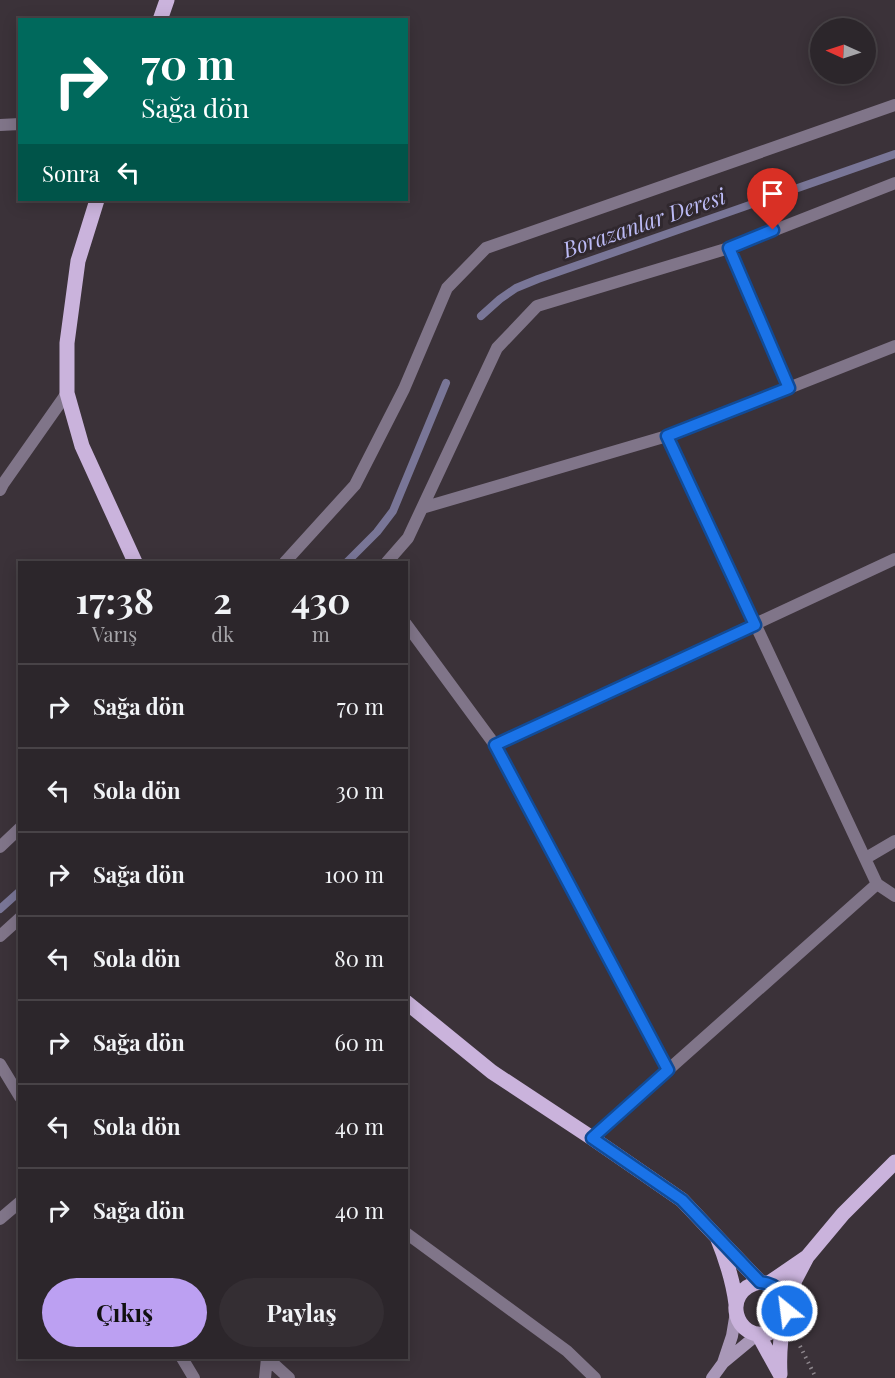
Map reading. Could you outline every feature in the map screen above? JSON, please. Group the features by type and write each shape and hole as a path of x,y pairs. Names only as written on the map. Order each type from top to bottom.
{"main road":[{"path":"161,18 167,0"},
{"path":"97,201 78,261 67,343 67,393 82,446 135,561"},
{"path":"408,1004 492,1072 682,1200 765,1283 777,1288 785,1299 787,1311 780,1338 781,1376"},
{"path":"785,1299 807,1257 843,1214 895,1162"},
{"path":"717,1237 733,1286 738,1320 743,1327 750,1332 766,1334 774,1331 785,1319"},
{"path":"723,1363 732,1336 739,1296 744,1289 752,1284 765,1283 807,1257"},
{"path":"712,1378 723,1363 758,1334"},
{"path":"758,1334 781,1376"}],"street":[{"path":"286,561 355,484 404,389 447,288 486,248 895,105"},
{"path":"0,125 18,124"},
{"path":"388,561 408,538 497,348 537,306 729,248 895,183"},
{"path":"729,248 789,388"},
{"path":"422,508 667,436 895,346"},
{"path":"1,486 67,393"},
{"path":"667,436 877,884 895,896"},
{"path":"495,745 895,560"},
{"path":"408,627 495,745 668,1070"},
{"path":"0,847 18,830"},
{"path":"866,858 895,841"},
{"path":"592,1138 877,884"},
{"path":"0,936 18,920"},
{"path":"0,1064 18,1094"},
{"path":"0,1219 18,1204"},
{"path":"408,1234 567,1352 595,1378"},
{"path":"183,1359 194,1378"},
{"path":"265,1378 267,1359"},
{"path":"268,1359 289,1378"}],"path":[{"path":"799,1343 816,1378"}],"waterway":[{"name":"Borazanlar Deresi","path":"481,316 516,288 538,279 895,154"},
{"name":"Borazanlar Deresi","path":"348,561 377,532 393,511 446,383"},
{"name":"Borazanlar Deresi","path":"0,909 18,893"}],"route":[{"path":"773,230 729,248 789,388 667,436 755,625 495,745 668,1070 592,1138 682,1200 760,1282 769,1283 783,1294 787,1311"}]}
